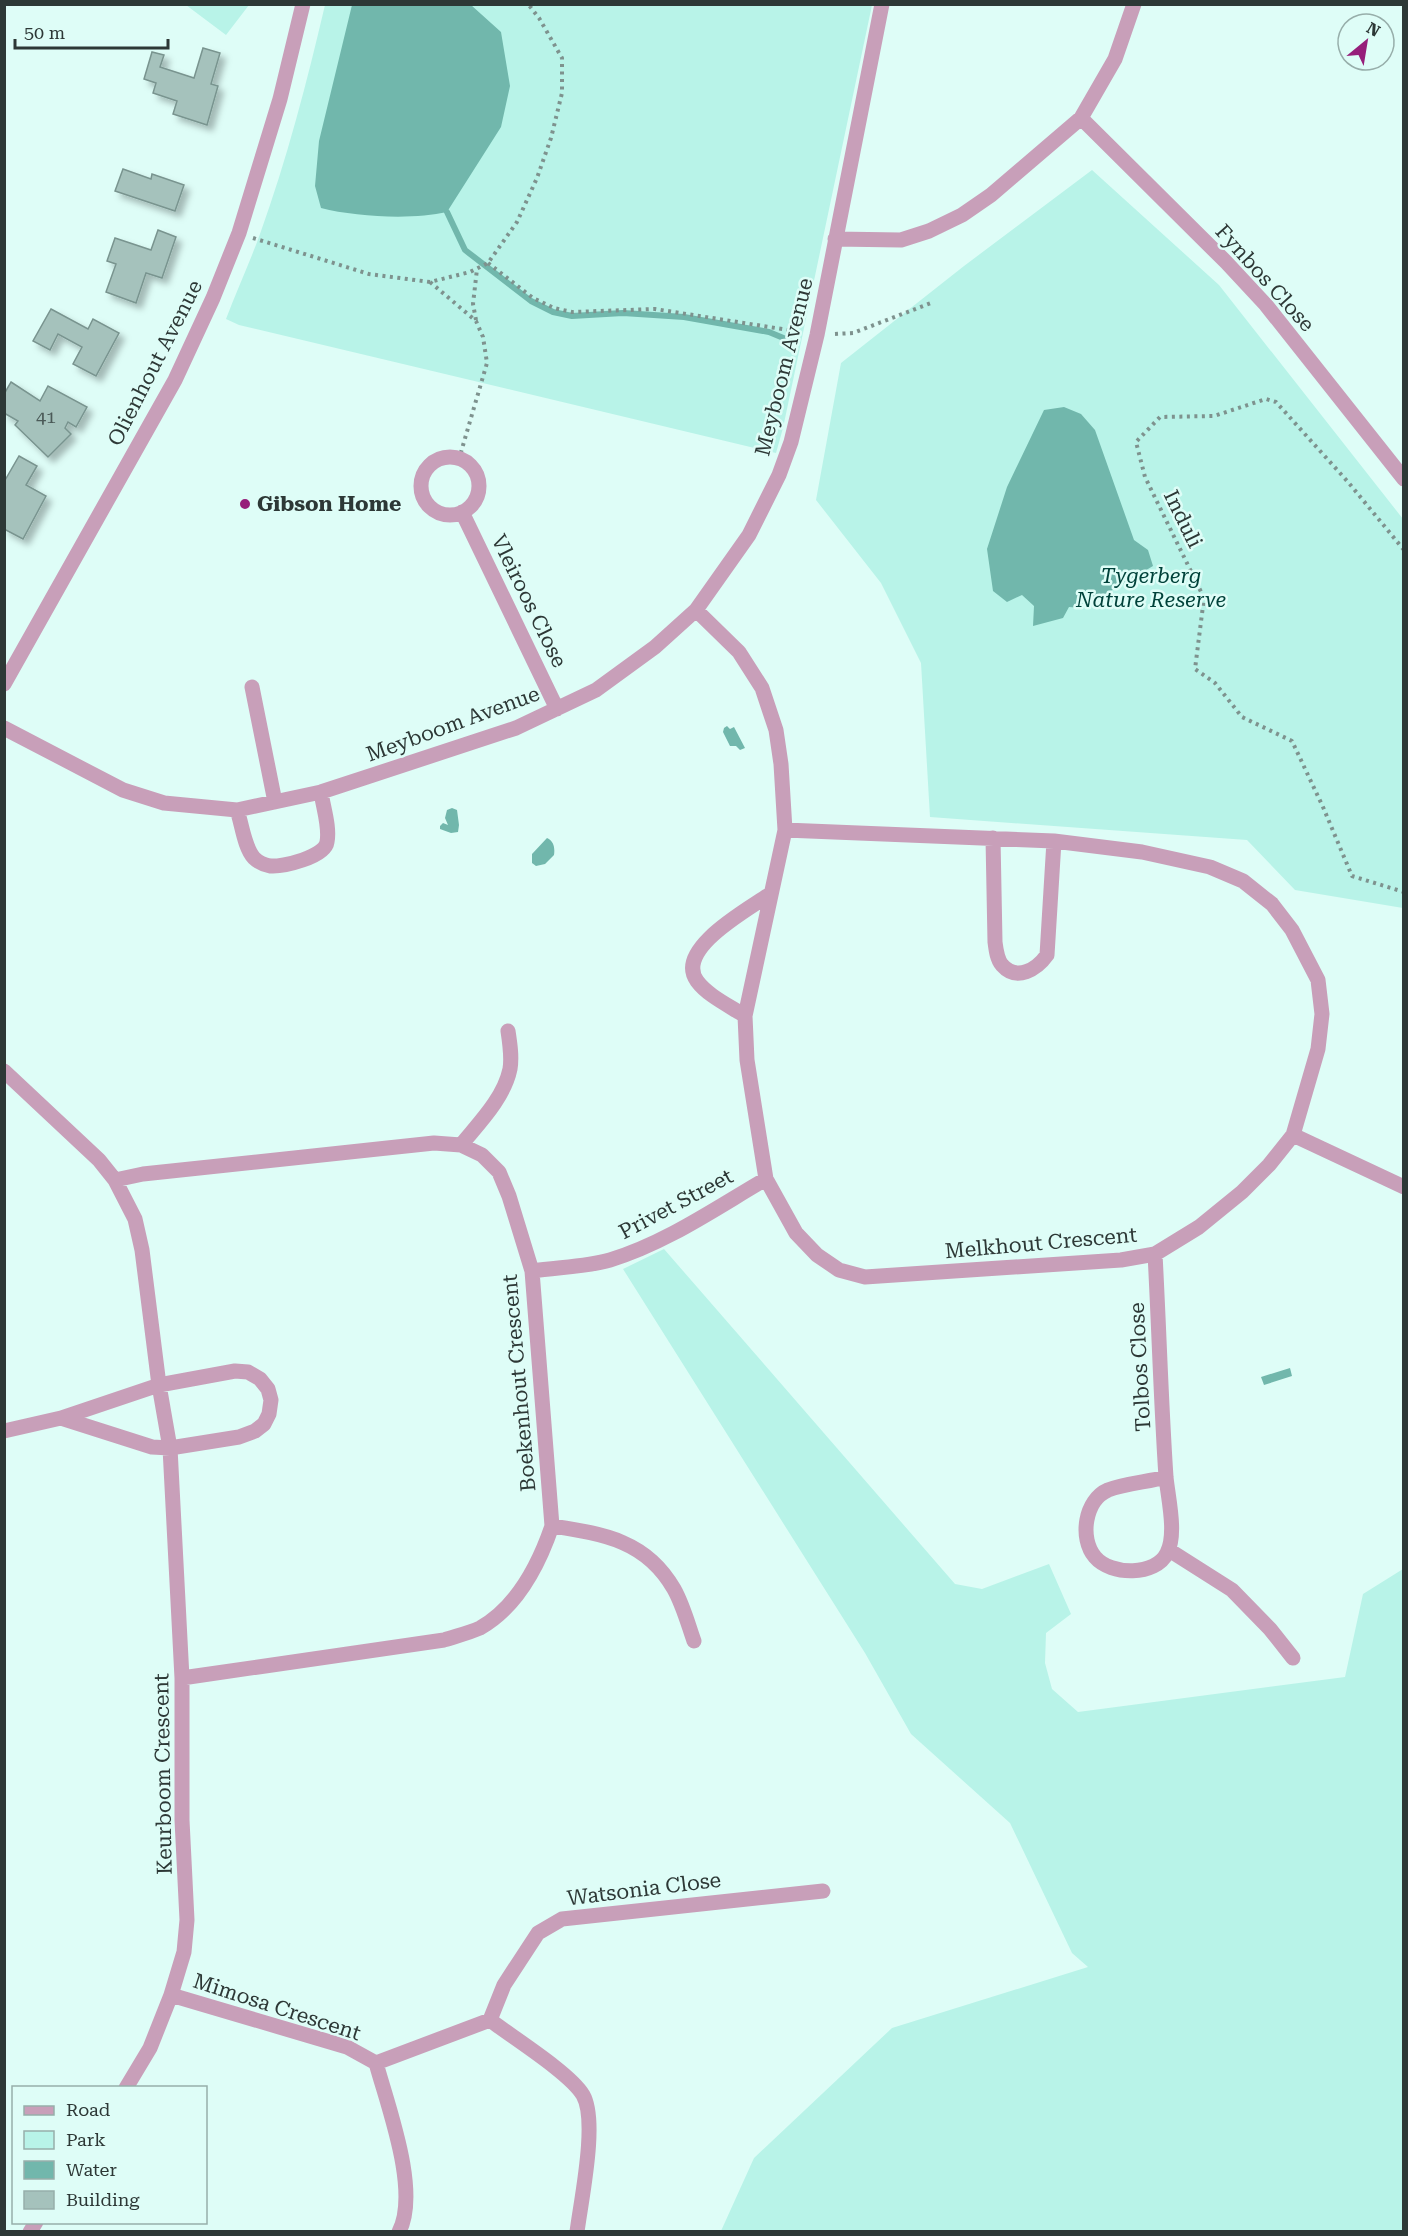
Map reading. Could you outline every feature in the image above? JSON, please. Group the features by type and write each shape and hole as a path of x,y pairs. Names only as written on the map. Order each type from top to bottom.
{"street":[{"name":"Olienhout Avenue","path":"4,684 175,380 213,298 239,232 280,99 303,4"},
{"name":"Meyboom Avenue","path":"4,728 123,790 164,803 237,810 321,792 516,728 596,690 629,667 696,610 749,535 779,475 791,442 817,335 882,4"},
{"path":"835,239 901,240 929,231 963,214 991,195 1081,118 1115,59 1134,4"},
{"name":"Fynbos Close","path":"1081,118 1226,262 1266,305 1404,479"},
{"path":"441,459 459,459 468,464 478,480 476,499 462,512 444,514 435,511 428,505 421,488 422,478 432,463 441,459"},
{"name":"Vleiroos Close","path":"462,512 557,709"},
{"name":"Melkhout Crescent","path":"696,610 739,652 762,688 778,741 785,830 745,1016 747,1060 766,1179 796,1233 817,1255 839,1270 865,1277 1122,1260 1155,1254 1199,1227 1242,1192 1269,1165 1293,1135 1318,1049 1322,1014 1318,980 1292,930 1272,904 1243,881 1210,867 1142,852 1054,841 785,830"},
{"path":"252,687 275,802"},
{"path":"237,810 253,857 260,863 270,866 285,865 310,857 325,849 327,835 321,792"},
{"path":"993,838 995,942 998,958 1003,967 1016,972 1029,972 1040,965 1047,955 1054,841"},
{"path":"745,1016 697,981 692,969 693,957 710,937 770,894"},
{"path":"461,1145 488,1112 506,1082 511,1056 508,1031"},
{"name":"Keurboom Crescent","path":"4,1071 99,1160 115,1180 135,1220 142,1250 159,1384 170,1448 182,1678 182,1820 187,1920 184,1952 171,1995 150,2048 127,2086"},
{"path":"1293,1135 1404,1187"},
{"name":"Boekenhout Crescent","path":"115,1180 143,1174 434,1143 461,1145 482,1155 499,1173 509,1196 532,1271 552,1526 542,1556 523,1586 504,1609 480,1628 444,1640 182,1678"},
{"name":"Privet Street","path":"532,1271 607,1261 636,1251 660,1241 766,1179"},
{"name":"Tolbos Close","path":"1155,1254 1166,1478 1172,1538 1169,1550"},
{"path":"4,1431 61,1418 159,1384 235,1371 248,1372 260,1379 268,1389 271,1400 270,1414 264,1424 255,1431 239,1437 170,1448 152,1447 61,1418"},
{"path":"1166,1478 1109,1490 1097,1497 1090,1507 1086,1524 1088,1543 1095,1557 1107,1566 1124,1570 1158,1565 1169,1550 1232,1590 1270,1629 1293,1658"},
{"path":"552,1526 603,1534 634,1546 657,1565 674,1589 694,1641"},
{"name":"Watsonia Close","path":"490,2020 504,1985 538,1933 562,1919 823,1891"},
{"name":"Mimosa Crescent","path":"171,1995 347,2047 376,2063 405,2172 407,2203 399,2232"},
{"path":"376,2063 490,2020 567,2077 583,2095 589,2115 577,2232"}],"path":[{"path":"253,237 369,274 430,282 456,277 488,263 517,222 533,187 551,138 562,93 562,58 539,18 528,4"},
{"path":"488,263 533,298 554,308 572,312 655,309 817,335 853,333 931,303"},
{"path":"459,459 487,363 483,337 476,321 473,304 477,269"},
{"path":"430,282 476,321"},
{"name":"Induli","path":"1404,550 1348,482 1276,402 1266,399 1214,416 1160,417 1136,442 1145,477 1204,598 1195,669 1215,683 1242,717 1292,741 1352,876 1404,892"}],"green space":[{"path":"186,5 249,5 226,35"},
{"path":"325,5 872,5 776,453 239,325 226,319 256,245 288,149"},
{"name":"Tygerberg Nature Reserve","path":"1092,170 1219,285 1403,519 1403,908 1295,890 1247,840 930,817 921,663 881,583 816,500 841,363 964,266"},
{"path":"664,1249 955,1584 982,1589 1049,1564 1071,1614 1046,1633 1045,1663 1052,1689 1078,1712 1345,1677 1363,1594 1403,1569 1403,2231 721,2231 754,2158 892,2028 1088,1967 1072,1953 1010,1823 911,1734 865,1653 623,1269"}],"water":[{"path":"352,5 471,5 501,32 510,86 501,127 447,212 418,216 384,216 351,214 321,208 315,186 319,141"},
{"path":"1064,407 1081,414 1095,430 1134,540 1148,550 1153,566 1082,608 1069,607 1063,618 1033,626 1034,606 1022,595 1007,602 993,591 987,549 1007,487 1044,410"},
{"path":"727,726 730,729 734,727 745,748 740,750 736,746 730,746 723,732"},
{"path":"452,808 457,810 459,825 458,832 451,833 440,829 440,826 443,823 448,825 445,818 447,810"},
{"path":"547,838 554,845 554,855 545,864 536,866 532,863 532,854"},
{"path":"1290,1368 1292,1376 1264,1385 1261,1377"}],"building":[{"path":"203,48 220,53 211,84 218,86 207,125 173,114 177,101 153,93 156,83 144,79 152,52 164,55 160,67 194,78"},
{"path":"123,169 151,179 152,174 184,185 175,211 115,191"},
{"path":"158,230 176,237 162,278 146,273 136,303 106,292 116,264 107,261 115,238 151,250"},
{"path":"51,309 88,329 93,319 119,333 96,376 73,364 82,347 58,334 50,350 33,341"},
{"path":"11,382 40,401 48,386 87,407 76,427 68,422 65,428 71,434 48,457 15,425 18,421 4,413 4,394"},
{"path":"19,456 37,466 26,485 46,496 23,539 4,529 4,482"}],"waterway":[{"path":"447,212 465,250 531,301 553,312 572,316 623,313 684,317 769,332 793,342"}],"place":[{"name":"Gibson Home","path":"245,504"}]}
